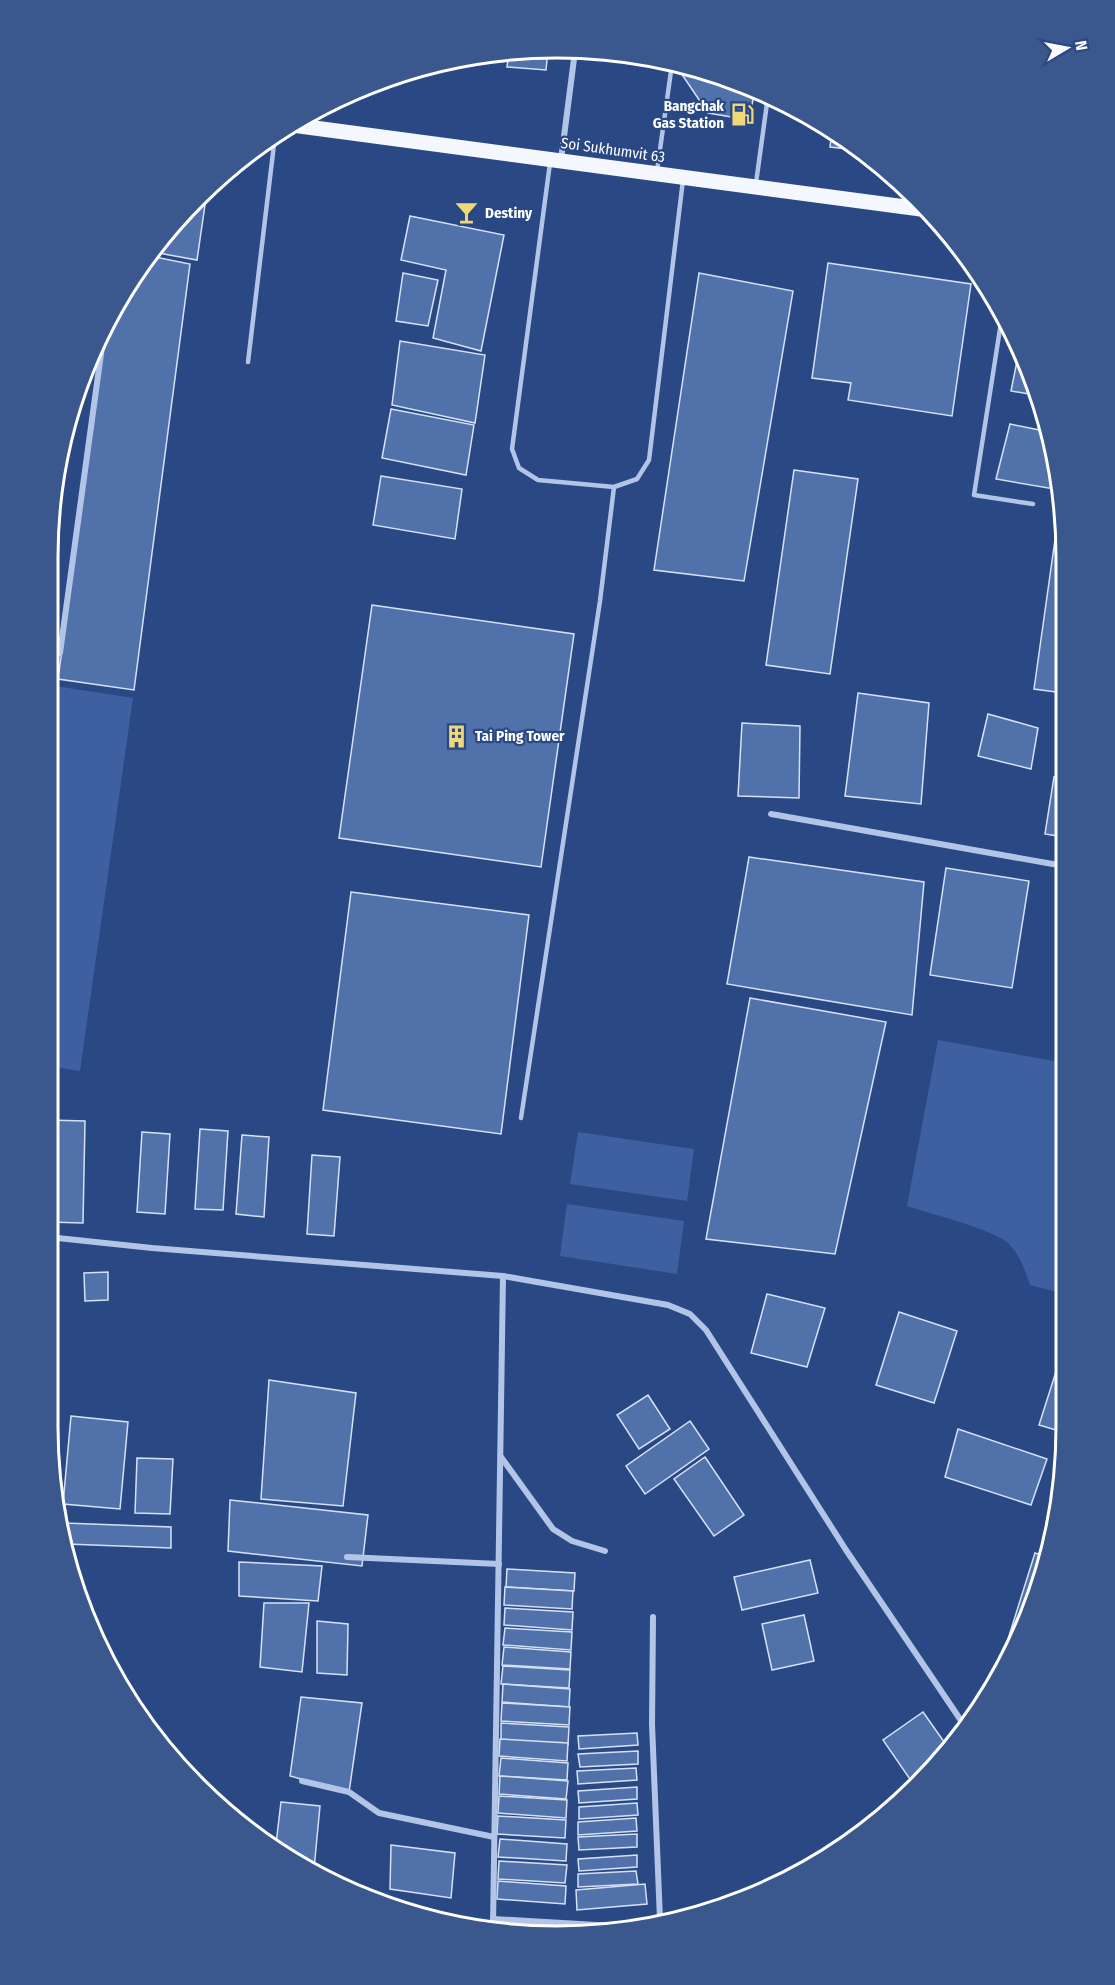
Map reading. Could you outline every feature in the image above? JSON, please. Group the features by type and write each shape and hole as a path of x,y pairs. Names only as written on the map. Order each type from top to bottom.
{"main road":[{"name":"Soi Sukhumvit 63","path":"305,127 913,208"}],"street":[{"path":"556,160 574,59"},
{"path":"60,653 101,357"},
{"path":"771,814 1056,865"},
{"path":"58,1238 152,1248 503,1276 668,1305 690,1314 706,1330 846,1550 961,1720"},
{"path":"493,1922 503,1276"},
{"path":"500,1457 553,1529 572,1541 605,1551"},
{"path":"347,1557 499,1564"},
{"path":"653,1617 652,1725 660,1916"},
{"path":"302,1781 349,1792 379,1813 494,1837"},
{"path":"508,1923 576,1925"}],"lane":[{"path":"656,174 671,72"},
{"path":"756,187 767,105"},
{"path":"248,362 274,148"},
{"path":"556,160 512,449 519,468 538,480 614,487 637,479 649,460 683,178"},
{"path":"1000,328 974,495 1034,504"},
{"path":"521,1118 600,601 614,487"}],"shaded area":[{"path":"58,686 133,698 80,1071 58,1068"},
{"path":"938,1040 1056,1061 1056,1292 1030,1285 1016,1253 1001,1238 975,1227 907,1206"},
{"path":"578,1132 694,1149 687,1201 570,1184"},
{"path":"567,1204 684,1221 677,1274 560,1256"}],"building":[{"path":"547,59 546,70 507,67 508,62"},
{"path":"682,75 753,98 749,120 708,113"},
{"path":"831,140 842,148 830,147"},
{"path":"205,205 197,260 162,254 182,228"},
{"path":"410,216 504,235 481,351 433,338 446,270 401,260"},
{"path":"159,258 190,264 134,690 58,679 102,355 125,308"},
{"path":"828,263 971,284 952,416 848,400 851,383 812,378"},
{"path":"403,273 438,280 428,326 396,321"},
{"path":"699,273 793,291 744,581 654,570"},
{"path":"400,341 485,355 475,423 392,405"},
{"path":"1017,362 1029,394 1011,391"},
{"path":"391,409 474,425 466,475 382,458"},
{"path":"1010,424 1040,430 1051,489 996,479"},
{"path":"794,470 858,479 830,674 766,665"},
{"path":"381,476 462,489 455,539 373,525"},
{"path":"1055,537 1056,692 1034,689"},
{"name":"Tai Ping Tower","path":"372,605 574,634 541,867 339,838"},
{"path":"858,693 929,703 921,804 845,796"},
{"path":"988,714 1038,728 1031,769 978,756"},
{"path":"742,723 800,726 799,798 738,796"},
{"path":"1054,777 1056,777 1056,836 1045,834"},
{"path":"749,857 924,882 912,1015 727,984"},
{"path":"946,868 1029,881 1012,988 930,975"},
{"path":"351,892 529,915 501,1134 323,1110"},
{"path":"750,998 886,1022 835,1254 706,1239"},
{"path":"58,1120 85,1121 83,1223 58,1222"},
{"path":"200,1129 228,1131 223,1210 195,1209"},
{"path":"142,1132 170,1134 165,1214 137,1212"},
{"path":"242,1135 269,1137 264,1217 236,1214"},
{"path":"312,1155 340,1157 334,1236 307,1234"},
{"path":"108,1272 108,1300 85,1301 84,1273"},
{"path":"767,1294 825,1308 807,1367 751,1353"},
{"path":"899,1312 957,1331 934,1403 876,1385"},
{"path":"1056,1372 1056,1430 1039,1425"},
{"path":"269,1380 356,1393 343,1506 261,1499"},
{"path":"648,1395 670,1429 639,1449 617,1415"},
{"path":"71,1416 128,1422 120,1509 65,1504"},
{"path":"690,1421 709,1449 645,1494 626,1466"},
{"path":"958,1429 1047,1459 1031,1505 945,1477"},
{"path":"705,1457 744,1515 714,1536 674,1479"},
{"path":"137,1458 173,1459 170,1514 135,1513"},
{"path":"230,1500 368,1515 362,1566 228,1551"},
{"path":"68,1523 171,1527 171,1548 73,1544"},
{"path":"1035,1553 1040,1555 1019,1618 1008,1639"},
{"path":"810,1560 818,1593 742,1610 734,1577"},
{"path":"239,1562 322,1566 318,1601 239,1596"},
{"path":"507,1569 575,1573 574,1591 506,1587"},
{"path":"505,1587 573,1591 572,1609 504,1605"},
{"path":"264,1603 309,1603 302,1672 260,1667"},
{"path":"505,1608 573,1612 572,1630 504,1625"},
{"path":"804,1615 814,1661 772,1670 762,1624"},
{"path":"317,1621 348,1624 347,1675 317,1673"},
{"path":"505,1628 572,1632 571,1650 503,1645"},
{"path":"504,1647 571,1652 570,1669 502,1665"},
{"path":"503,1666 570,1670 569,1688 501,1684"},
{"path":"503,1684 570,1689 569,1707 502,1702"},
{"path":"301,1697 362,1703 349,1792 290,1776"},
{"path":"502,1703 570,1707 569,1725 501,1721"},
{"path":"923,1712 944,1742 910,1780 883,1740"},
{"path":"501,1723 569,1727 568,1745 501,1741"},
{"path":"637,1733 638,1745 579,1749 578,1736"},
{"path":"500,1739 568,1743 567,1761 499,1756"},
{"path":"638,1751 638,1764 580,1767 578,1754"},
{"path":"501,1758 568,1763 567,1780 499,1776"},
{"path":"636,1768 637,1780 578,1784 577,1771"},
{"path":"500,1776 568,1781 566,1799 499,1794"},
{"path":"637,1787 637,1799 579,1803 578,1791"},
{"path":"499,1796 567,1800 566,1818 498,1813"},
{"path":"281,1802 320,1806 315,1863 277,1839"},
{"path":"637,1803 638,1815 579,1819 579,1807"},
{"path":"498,1816 566,1820 565,1838 497,1834"},
{"path":"636,1818 637,1831 578,1835 578,1822"},
{"path":"637,1834 637,1847 579,1850 578,1837"},
{"path":"500,1839 567,1844 566,1861 498,1857"},
{"path":"391,1845 455,1853 451,1898 390,1889"},
{"path":"637,1855 637,1867 579,1871 578,1859"},
{"path":"499,1861 567,1865 565,1883 498,1879"},
{"path":"636,1871 638,1884 578,1887 578,1874"},
{"path":"498,1881 566,1886 565,1904 497,1899"},
{"path":"645,1884 647,1904 577,1910 576,1890"}],"place":[{"name":"Bangchak Gas Station","path":"742,115"},
{"name":"Destiny","path":"467,213"},
{"name":"Tai Ping Tower","path":"457,736"}]}
